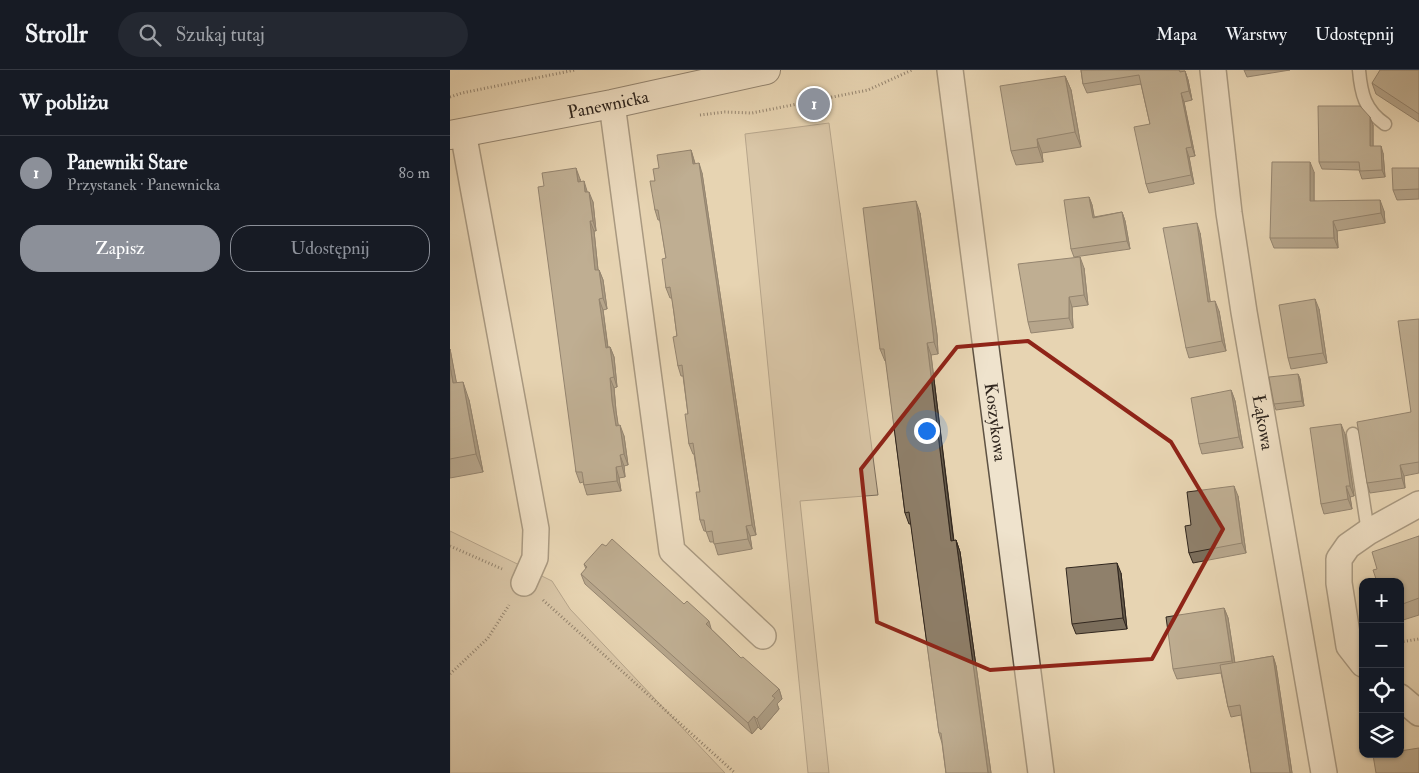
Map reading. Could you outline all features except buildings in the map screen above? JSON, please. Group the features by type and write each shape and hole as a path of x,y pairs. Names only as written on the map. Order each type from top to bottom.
{"street":[{"name":"Panewnicka","path":"457,134 612,104 766,70"},
{"name":"Koszykowa","path":"950,70 1042,773"},
{"name":"Łąkowa","path":"1212,70 1229,213 1244,312 1324,773"},
{"path":"612,104 672,551 763,636"},
{"path":"457,134 536,530 535,558 524,583"},
{"path":"1359,659 1349,646 1339,583 1339,559 1348,546 1368,532 1419,504"},
{"path":"1404,700 1419,712"}],"lane":[{"path":"1359,70 1361,88 1367,105 1375,116 1385,124"},
{"path":"1353,434 1368,532"}],"path":[{"path":"450,97 575,70"},
{"path":"450,546 503,570 524,583 736,773"},
{"path":"450,674 488,638 524,583"},
{"path":"1404,641 1419,639"}],"highlighted area":[{"path":"1028,341 1171,442 1223,529 1152,659 990,670 877,622 861,469 957,347"}],"shaded area":[{"path":"829,123 878,495 800,501 829,773 808,773 745,134"},
{"path":"450,531 552,581 570,609 725,773 450,773"}],"place":[{"name":"Panewniki Stare","path":"814,104"}]}
